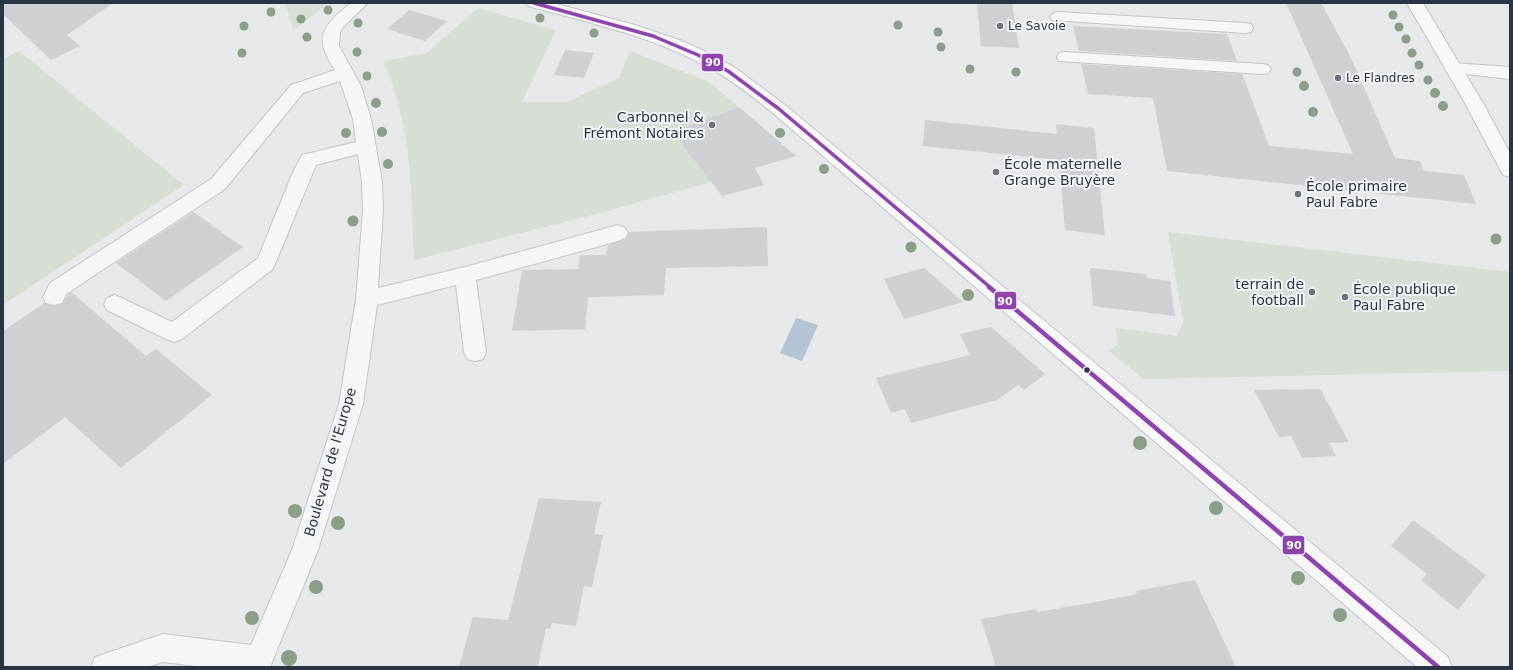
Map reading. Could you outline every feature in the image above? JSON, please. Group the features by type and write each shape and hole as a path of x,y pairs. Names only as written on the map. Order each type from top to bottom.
{"main road":[{"path":"534,3 662,40 708,60 748,85 779,109 1438,667"},
{"path":"1415,3 1510,170"}],"street":[{"name":"Boulevard de l'Europe","path":"258,664 304,550 350,404 367,299 373,210 372,182 362,119 352,86 332,46 332,32 338,23 360,3"},
{"path":"1058,17 1245,28"},
{"path":"1065,57 1262,69"},
{"path":"1453,68 1510,73"},
{"path":"54,297 58,289 218,184 297,89 345,73"},
{"path":"115,304 174,333 266,263 309,160 366,146"},
{"path":"367,299 465,275 618,233"},
{"path":"465,275 475,352"},
{"path":"104,667 164,648 258,664"}],"shaded area":[{"path":"285,3 328,3 294,30"},
{"path":"478,8 556,30 522,102 567,102 619,78 630,51 707,81 739,107 673,132 686,149 722,179 604,212 414,260 410,177 405,136 395,92 384,61 427,53"},
{"path":"19,51 184,185 3,305 3,59"},
{"name":"École publique Paul Fabre","path":"1168,232 1510,272 1510,371 1144,379 1109,351 1118,344 1116,328 1177,336 1183,322"}],"water":[{"path":"796,318 818,325 802,361 780,353"}],"building":[{"path":"3,3 113,3 67,35 80,46 51,60 3,14"},
{"name":"Le Savoie","path":"977,3 1012,3 1019,48 981,46"},
{"path":"1286,3 1321,3 1350,56 1395,158 1420,161 1424,171 1464,175 1476,204 1167,171 1153,98 1088,94 1081,64 1242,74 1269,146 1353,154"},
{"path":"409,10 447,21 425,41 387,29"},
{"path":"1073,26 1227,34 1237,61 1079,51"},
{"path":"565,50 594,53 584,78 554,75"},
{"path":"739,107 796,156 755,168 764,185 722,196 673,132"},
{"path":"925,120 1057,134 1056,124 1094,128 1105,235 1065,230 1059,160 923,146"},
{"path":"193,212 243,247 166,301 116,263"},
{"path":"767,227 768,266 666,268 664,295 588,297 585,329 512,331 522,270 578,269 580,255 606,255 608,245 626,239 629,232"},
{"path":"924,268 963,302 904,319 884,279"},
{"path":"1090,268 1146,274 1147,278 1170,281 1175,316 1093,306"},
{"path":"71,292 146,356 156,349 212,395 121,468 65,417 3,464 3,331 44,303 54,306 62,304 67,295"},
{"path":"991,327 1045,374 1024,390 1018,385 997,400 911,423 905,409 891,413 876,378 970,355 960,334"},
{"path":"1320,389 1349,442 1329,443 1336,456 1302,458 1291,436 1279,437 1254,390"},
{"path":"539,498 601,502 594,534 603,535 592,587 584,586 576,626 552,623 550,629 546,628 538,667 459,667 473,617 508,620"},
{"path":"1413,520 1486,575 1458,610 1421,580 1427,574 1391,546"},
{"path":"1195,580 1236,667 996,667 981,619 1036,609 1037,612 1107,600 1137,594 1136,591"}],"transit line":[{"name":"90","path":"534,3 653,36 698,55 720,66 743,81 779,109 1438,667"}],"place":[{"name":"Le Savoie","path":"1000,26"},
{"name":"Le Flandres","path":"1338,78"},
{"name":"Carbonnel & Frémont Notaires","path":"712,125"},
{"name":"École maternelle Grange Bruyère","path":"996,172"},
{"name":"École primaire Paul Fabre","path":"1298,194"},
{"name":"terrain de football","path":"1312,292"},
{"name":"École publique Paul Fabre","path":"1345,297"}]}
